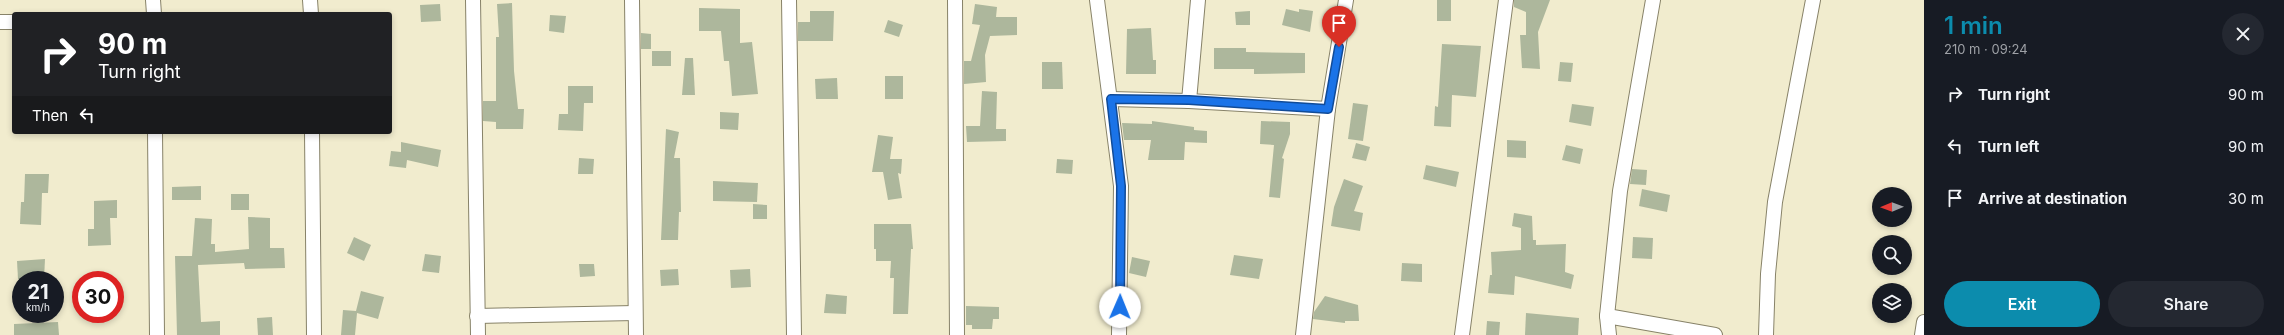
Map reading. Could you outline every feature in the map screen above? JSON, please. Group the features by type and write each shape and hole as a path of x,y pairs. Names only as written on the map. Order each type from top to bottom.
{"street":[{"path":"153,0 154,12"},
{"path":"310,0 311,12"},
{"path":"473,0 478,335"},
{"path":"632,0 636,335"},
{"path":"789,0 794,335"},
{"path":"955,0 957,335"},
{"path":"1097,0 1111,99 1121,186 1119,335"},
{"path":"1189,100 1198,0"},
{"path":"1303,335 1328,109 1346,0"},
{"path":"1462,335 1506,0"},
{"path":"1609,335 1607,316 1620,191 1653,0"},
{"path":"1766,335 1768,274 1776,202 1813,0"},
{"path":"0,22 12,22"},
{"path":"1111,99 1189,100 1328,109"},
{"path":"155,134 157,335"},
{"path":"312,134 314,335"},
{"path":"477,316 635,313"},
{"path":"1607,316 1714,335"},
{"path":"1922,335 1924,322"}],"building":[{"path":"1437,0 1451,0 1451,21 1437,21"},
{"path":"1514,0 1550,0 1538,32 1540,69 1522,68 1520,35 1526,35 1526,12 1514,7"},
{"path":"512,3 514,71 518,109 524,109 523,129 496,129 496,122 483,121 483,101 496,101 496,37 499,37 497,4"},
{"path":"440,4 441,21 421,22 420,5"},
{"path":"975,4 997,7 996,17 1017,17 1017,35 990,36 985,55 986,82 964,84 964,61 971,61 980,25 972,24"},
{"path":"699,8 740,9 740,43 752,42 758,94 732,96 729,61 724,61 721,31 699,31"},
{"path":"1286,9 1299,12 1299,9 1313,11 1310,32 1282,25"},
{"path":"810,11 834,11 833,41 798,41 798,22 810,22"},
{"path":"1250,11 1250,25 1236,25 1235,12"},
{"path":"550,15 566,16 564,33 549,31"},
{"path":"888,20 903,25 899,37 884,32"},
{"path":"1151,28 1153,60 1156,60 1156,74 1126,74 1127,29"},
{"path":"641,33 651,34 651,49 641,49"},
{"path":"1442,44 1481,46 1476,97 1452,95 1451,127 1434,126 1435,106 1438,107"},
{"path":"1214,48 1246,48 1246,52 1305,53 1305,73 1254,74 1254,69 1214,69"},
{"path":"652,51 671,51 671,66 652,66"},
{"path":"685,58 693,58 695,95 682,95"},
{"path":"1042,62 1062,62 1063,89 1042,89"},
{"path":"1560,62 1573,63 1571,82 1558,81"},
{"path":"885,76 903,76 903,99 885,99"},
{"path":"837,78 838,99 816,99 815,79"},
{"path":"568,86 593,86 593,103 584,103 583,131 558,130 559,114 568,114"},
{"path":"982,91 997,92 996,129 1006,129 1006,141 967,142 966,126 980,126"},
{"path":"1353,103 1368,105 1363,141 1348,139"},
{"path":"1572,104 1594,107 1591,126 1569,122"},
{"path":"720,112 739,113 738,130 720,129"},
{"path":"1152,121 1194,127 1194,130 1207,131 1207,143 1185,142 1184,160 1148,160 1151,140 1124,140 1122,123 1152,124"},
{"path":"1261,121 1290,122 1290,134 1282,158 1284,159 1280,198 1269,197 1274,145 1260,144"},
{"path":"666,129 679,132 674,158 680,158 681,212 679,212 678,240 661,240"},
{"path":"878,135 893,137 890,159 902,159 901,174 898,173 902,198 888,200 883,172 872,172"},
{"path":"1507,140 1526,141 1526,158 1507,157"},
{"path":"401,142 441,150 438,167 407,160 406,168 389,166 391,151 401,152"},
{"path":"1356,143 1370,147 1366,161 1352,158"},
{"path":"1566,145 1583,149 1580,164 1562,160"},
{"path":"579,158 594,159 593,174 578,174"},
{"path":"1057,159 1073,160 1072,174 1056,173"},
{"path":"1426,165 1459,172 1456,187 1423,179"},
{"path":"1632,169 1647,170 1646,185 1630,184"},
{"path":"25,174 49,174 48,193 42,193 41,225 20,224 21,202 24,202"},
{"path":"1344,179 1363,186 1354,211 1363,213 1360,231 1331,226 1334,207"},
{"path":"713,181 758,183 757,202 713,201"},
{"path":"201,186 201,200 172,200 172,187"},
{"path":"1642,189 1670,195 1667,212 1639,206"},
{"path":"231,194 249,194 249,210 231,210"},
{"path":"117,200 117,218 110,218 111,245 88,246 88,229 94,229 94,201"},
{"path":"753,204 767,205 767,219 753,219"},
{"path":"1514,213 1532,216 1533,240 1536,240 1536,245 1566,244 1565,272 1574,275 1571,289 1515,276 1514,295 1488,293 1490,275 1492,275 1491,252 1521,250 1521,228 1512,226"},
{"path":"248,217 270,218 270,248 284,248 285,268 245,269 244,263 198,265 201,322 220,321 220,335 177,335 175,256 192,256 195,218 212,219 211,244 215,244 215,252 249,249"},
{"path":"874,224 911,224 913,249 911,249 908,314 893,314 894,278 890,278 891,261 876,261 876,249 874,249"},
{"path":"354,237 371,245 364,261 347,253"},
{"path":"1633,237 1653,238 1652,259 1632,258"},
{"path":"425,254 441,256 439,273 422,271"},
{"path":"1234,255 1263,259 1259,279 1230,275"},
{"path":"1132,257 1150,261 1146,277 1129,273"},
{"path":"45,259 44,271 18,271 17,261"},
{"path":"1402,263 1422,264 1422,282 1401,281"},
{"path":"579,264 594,264 595,276 580,277"},
{"path":"678,269 679,285 661,286 660,270"},
{"path":"750,269 751,287 731,288 730,270"},
{"path":"361,291 384,297 378,319 357,313 355,335 341,335 343,310 356,311"},
{"path":"826,294 847,296 846,314 824,313"},
{"path":"1325,296 1358,305 1359,321 1345,321 1345,323 1313,319 1314,312"},
{"path":"966,306 999,307 999,319 993,319 992,329 972,329 972,325 966,325"},
{"path":"1526,313 1579,318 1578,335 1525,335"},
{"path":"272,317 273,335 258,335 257,318"},
{"path":"1487,321 1500,322 1499,335 1486,335"},
{"path":"58,323 59,335 14,335 14,324"}],"route":[{"path":"1120,307 1122,223 1121,186 1116,157 1111,99 1189,100 1328,109 1339,47"}]}
